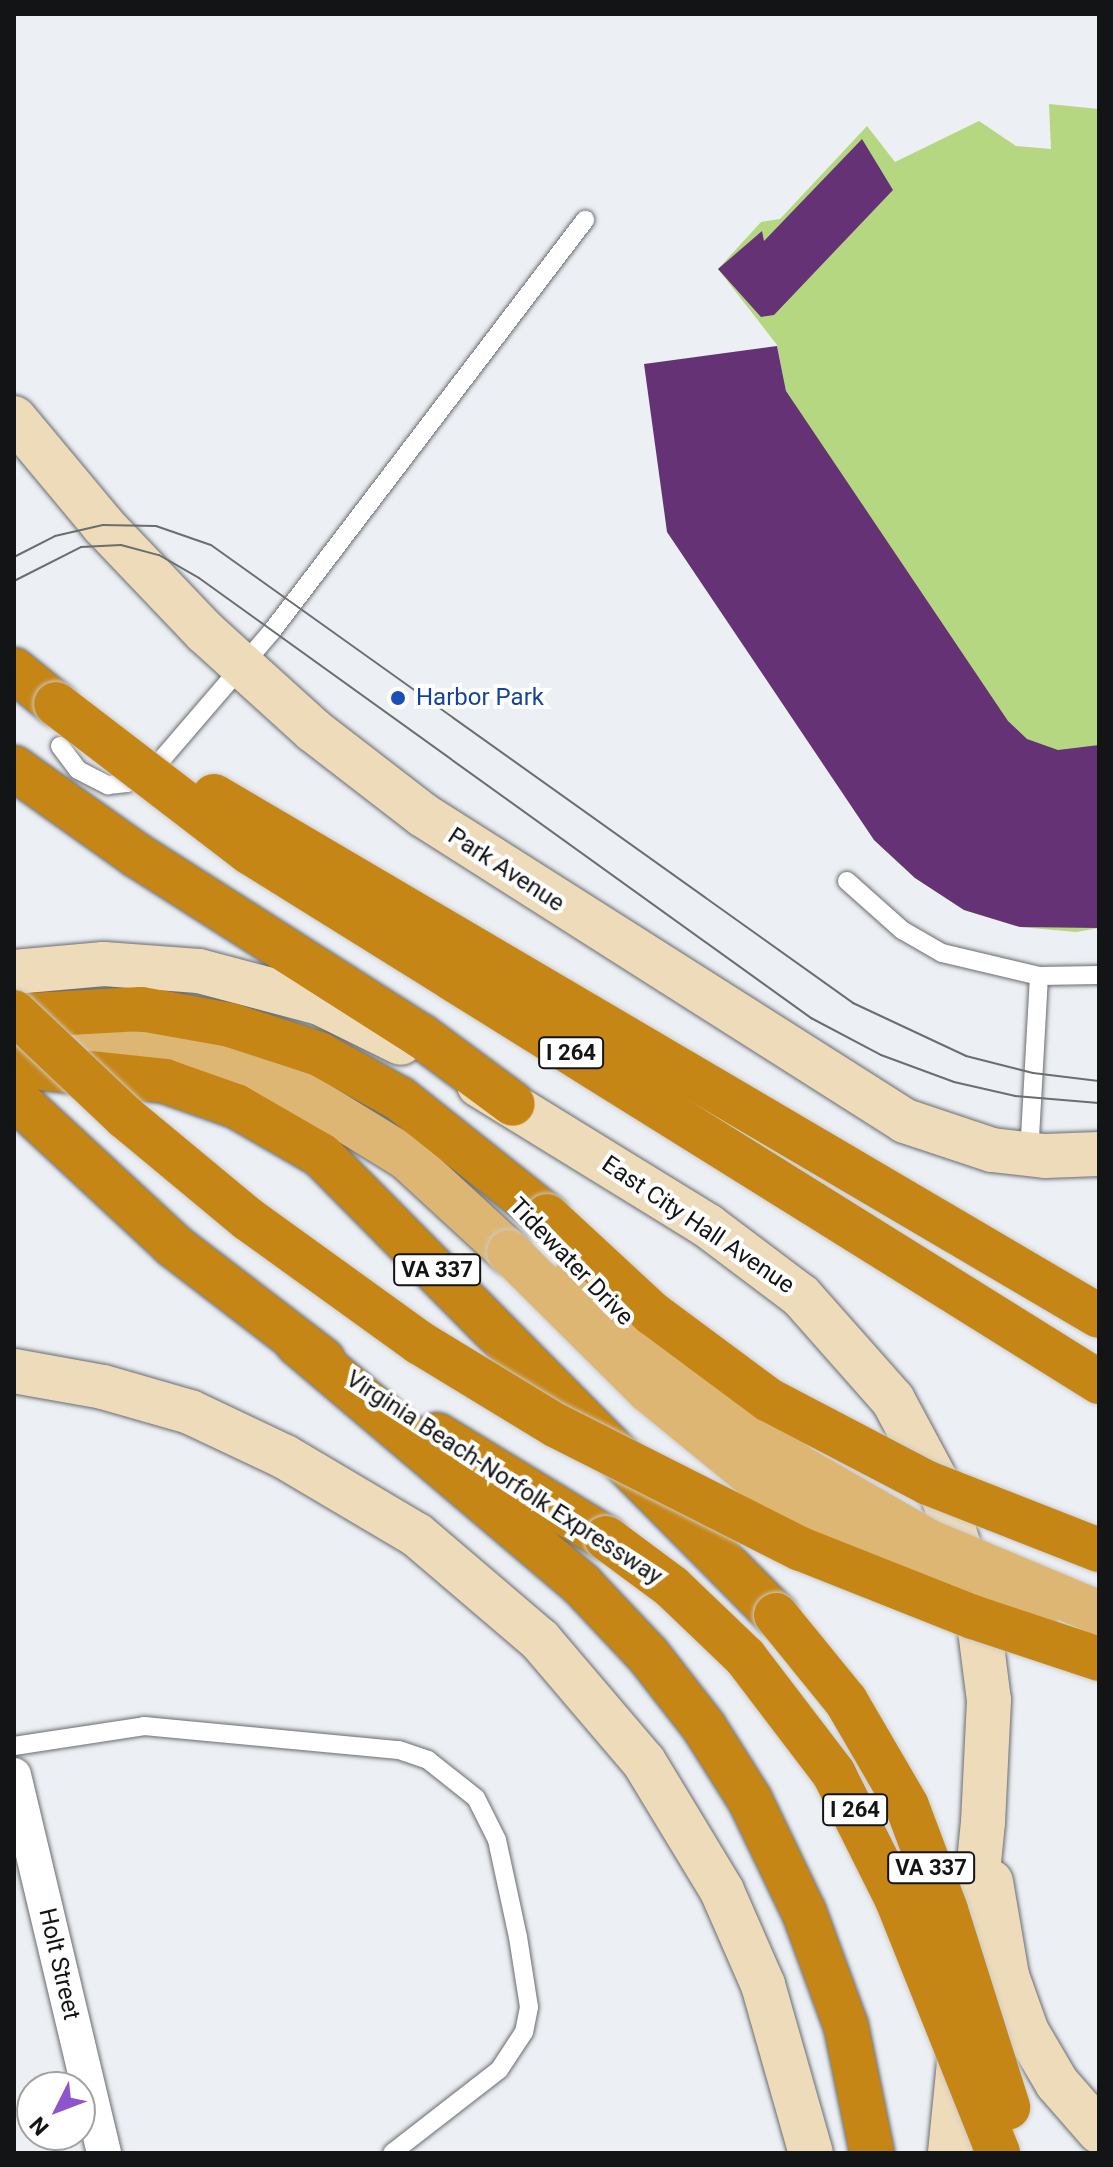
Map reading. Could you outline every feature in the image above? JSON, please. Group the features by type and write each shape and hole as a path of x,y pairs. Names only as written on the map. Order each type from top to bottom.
{"highway":[{"name":"I 264","path":"14,670 58,725 249,852 1099,1382"},
{"path":"58,725 1099,1316"},
{"path":"14,768 197,894 421,1036 513,1104"},
{"path":"14,1014 141,1009 259,1033 363,1077 473,1156 530,1232 653,1314 769,1400 928,1483 1099,1550"},
{"path":"14,1014 125,1117 285,1248 420,1343 555,1425 801,1549 973,1617 1099,1659"},
{"name":"Virginia Beach-Norfolk Expressway","path":"16,1075 89,1171 173,1245 297,1343 394,1409 606,1538 672,1587 745,1657 834,1774 897,1900 998,2153"},
{"name":"VA 337","path":"16,1075 177,1085 257,1116 321,1155 776,1615 853,1712 907,1806 946,1910 1007,2102 1017,2153"},
{"path":"297,1343 582,1585 648,1655 704,1727 756,1813 804,1912 846,2026 872,2153"}],"main road":[{"name":"Park Avenue","path":"14,418 103,525 242,667 423,815 881,1109 954,1140 1029,1155 1099,1154"},
{"name":"East City Hall Avenue","path":"14,972 136,965 262,985 352,1017 513,1104 773,1272 828,1322 893,1400 941,1490 976,1599 989,1700 983,1822 950,2153"},
{"name":"Tidewater Drive","path":"16,1075 72,1054 139,1053 213,1064 274,1082 331,1107 384,1140 433,1178 530,1232 683,1376 799,1467 928,1541 1099,1613"},
{"name":"Tidewater Drive","path":"530,1232 660,1401 753,1476 891,1557 1099,1651"},
{"path":"14,1371 103,1387 190,1412 285,1457 417,1535 540,1640 644,1762 722,1891 763,1985 811,2153"},
{"path":"983,1822 1000,1944 1015,2005 1057,2083 1099,2131"}],"street":[{"name":"Holt Street","path":"14,1775 104,2153"}],"lane":[{"path":"58,725 78,770 108,785 127,783 156,766 242,667 585,220"},
{"path":"847,881 902,930 942,953 1039,976 1099,975"},
{"path":"1029,1155 1039,976"},
{"path":"14,1746 144,1726 208,1728 399,1750 428,1760 476,1798 497,1840 518,1937 529,2007 524,2032 499,2070 392,2153"}],"green space":[{"path":"1049,104 1099,109 1099,928 1076,932 1020,927 964,910 915,878 874,840 777,345 718,269 761,222 780,219 867,126 895,162 979,121 1016,146 1051,149"}],"building":[{"path":"862,139 893,190 774,315 761,317 718,269 762,231 764,241"},
{"path":"777,346 786,391 1008,721 1027,739 1058,750 1099,745 1099,928 1020,927 964,910 915,878 874,840 667,532 644,364"}],"tram line":[{"path":"14,557 55,536 103,525 156,526 211,545 853,1003 966,1056 1033,1073 1099,1081"},
{"path":"14,581 81,547 121,545 159,555 199,578 811,1018 881,1055 954,1082 1015,1096 1099,1103"}],"place":[{"name":"Harbor Park","path":"398,698"}]}
